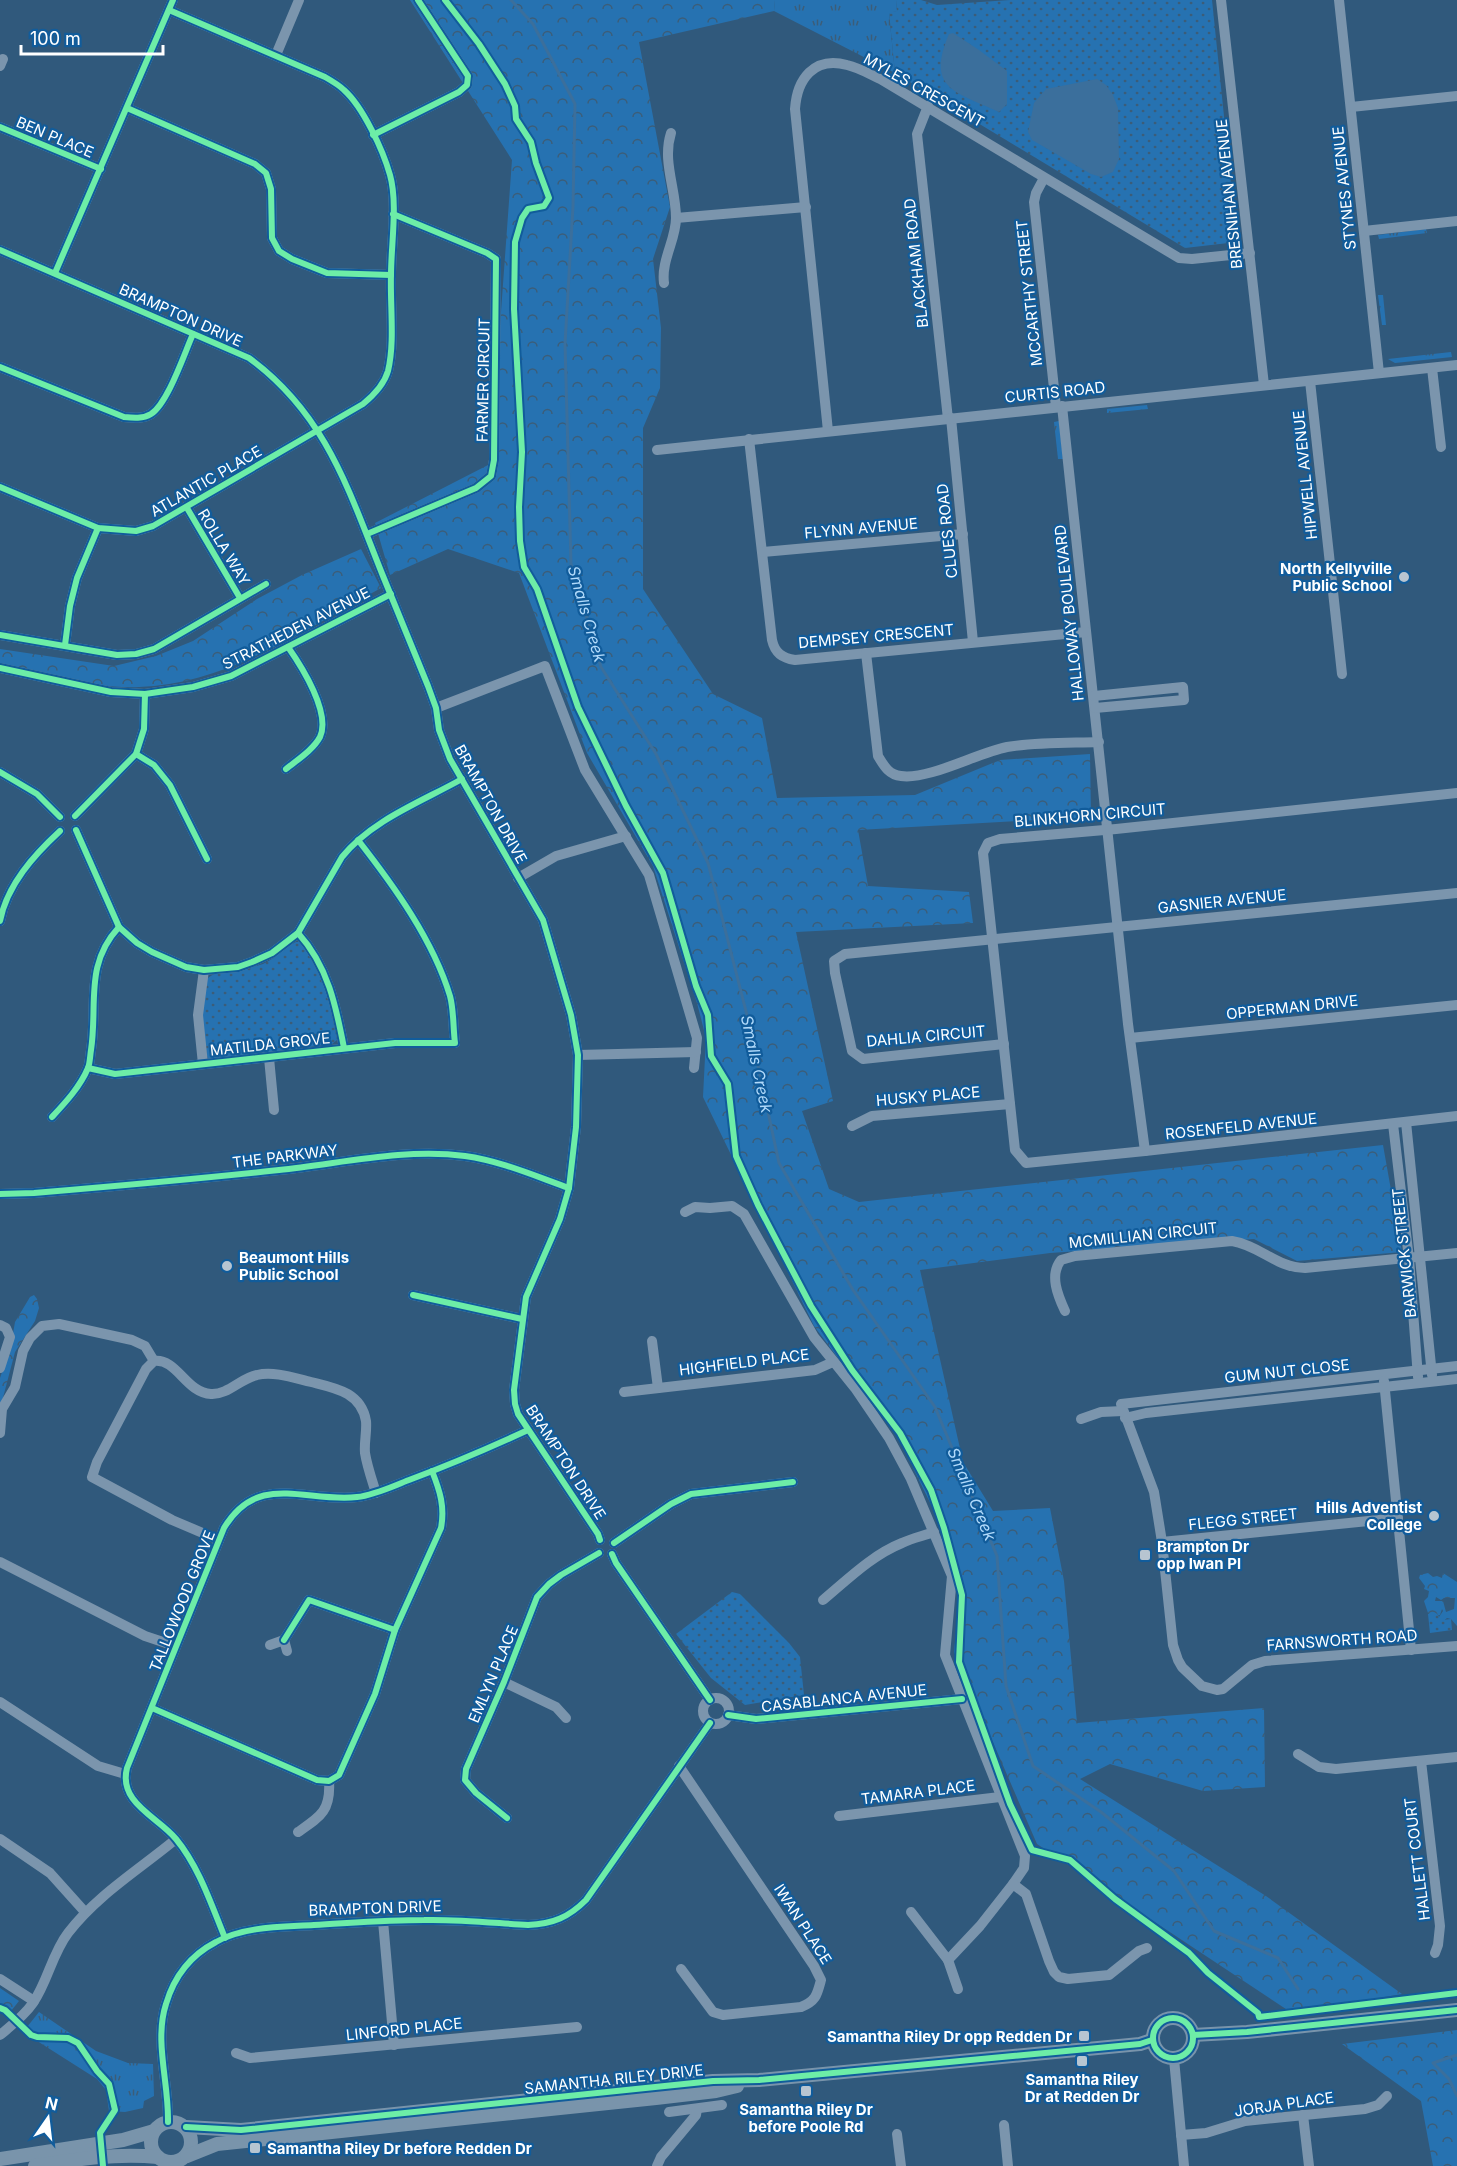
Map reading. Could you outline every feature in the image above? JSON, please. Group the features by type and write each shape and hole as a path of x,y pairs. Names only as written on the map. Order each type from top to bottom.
{"main road":[{"path":"1193,2035 1247,2032 1457,2010"},
{"path":"1170,2018 1183,2020 1188,2024 1193,2035 1190,2050 1174,2059 1160,2054 1152,2040 1159,2023 1170,2018"},
{"name":"SAMANTHA RILEY DRIVE","path":"186,2127 241,2130 713,2081 759,2080 1140,2044 1152,2040"},
{"name":"SAMANTHA RILEY DRIVE","path":"179,2161 217,2144 704,2093 759,2080"},
{"path":"0,2159 123,2140 154,2131 162,2123 175,2121 186,2127 192,2138 190,2151 179,2161 163,2161 152,2148 154,2131"},
{"path":"35,2166 110,2155 158,2157"}],"street":[{"path":"276,55 299,0"},
{"path":"373,135 459,92 467,85 468,76 418,0"},
{"name":"BRESNIHAN AVENUE","path":"1221,0 1264,385"},
{"name":"STYNES AVENUE","path":"1339,0 1379,373"},
{"path":"55,273 171,5"},
{"name":"ATLANTIC PLACE","path":"0,488 98,528 136,531 153,526 363,404 378,390 388,372 392,331 393,214 390,176 373,135 358,108 345,90 325,77 171,5"},
{"name":"MYLES CRESCENT","path":"828,431 795,109 800,84 811,71 826,64 845,64 882,80 1179,258 1192,259 1250,253"},
{"path":"1351,107 1457,96"},
{"name":"BLACKHAM ROAD","path":"928,106 917,134 949,419"},
{"path":"127,108 255,164 266,173 271,189 272,238 279,251 292,259 327,273 391,274"},
{"name":"BEN PLACE","path":"0,126 101,169"},
{"path":"664,283 665,265 676,219 667,146 671,134"},
{"name":"MCCARTHY STREET","path":"1044,178 1036,193 1035,202 1059,407"},
{"path":"676,219 806,207"},
{"name":"FARMER CIRCUIT","path":"367,534 476,488 491,476 494,460 496,259 487,253 393,214"},
{"path":"1364,231 1457,221"},
{"name":"BRAMPTON DRIVE","path":"0,250 249,358 266,370 303,409 333,455 436,708 439,730 450,759 543,920 571,1015 578,1054 576,1127 569,1188 560,1219 530,1287 522,1319 514,1390 515,1404 528,1430 600,1540"},
{"path":"0,367 124,417 140,418 151,414 162,404 193,334"},
{"name":"CURTIS ROAD","path":"657,450 1457,365"},
{"path":"1432,368 1441,447"},
{"name":"HIPWELL AVENUE","path":"1310,381 1342,674"},
{"name":"HALLOWAY BOULEVARD","path":"1059,407 1108,829"},
{"name":"CLUES ROAD","path":"949,419 973,642"},
{"name":"DEMPSEY CRESCENT","path":"749,439 772,640 774,648 782,656 795,660 1086,632"},
{"name":"ROLLA WAY","path":"187,508 240,598"},
{"path":"65,645 70,606 77,578 98,528"},
{"name":"FLYNN AVENUE","path":"763,552 963,534"},
{"path":"0,634 98,653 136,654 153,650 266,584"},
{"name":"STRATHEDEN AVENUE","path":"0,668 111,692 145,694 194,687 231,676 391,594"},
{"path":"286,769 312,747 320,737 323,723 318,703 307,677 288,647"},
{"path":"866,653 878,756 886,769 899,776 912,777 935,771 974,756 1008,747 1099,742"},
{"path":"436,708 545,666 585,770 649,875 695,1028 697,1038 694,1068"},
{"path":"1094,696 1183,687 1184,700 1095,708"},
{"path":"75,816 136,754 144,729 145,694"},
{"path":"136,754 154,765 170,784 207,859"},
{"path":"0,772 37,794 60,816"},
{"path":"60,816 68,813 75,816 78,822 76,830 119,927 137,943 186,967 204,970 238,967 272,953 298,933 342,857 358,840 372,829 462,779"},
{"name":"BLINKHORN CIRCUIT","path":"1145,1151 1026,1163 1015,1150 983,853 988,843 1000,839 1457,793"},
{"path":"60,816 57,825 60,831 67,834 76,830"},
{"name":"ROSENFELD AVENUE","path":"1108,829 1130,1038 1145,1151 1457,1116"},
{"path":"0,921 15,883 43,847 60,831"},
{"path":"518,878 556,856 626,836"},
{"name":"MATILDA GROVE","path":"88,1068 115,1074 395,1042 455,1043 450,998 433,953 386,876 358,840"},
{"name":"GASNIER AVENUE","path":"991,941 1457,893"},
{"path":"52,1117 70,1096 88,1068 93,1038 93,996 96,972 105,944 119,927"},
{"path":"298,933 327,978 335,1000 344,1048"},
{"name":"DAHLIA CIRCUIT","path":"991,941 845,954 834,961 835,973 852,1051 863,1059 1004,1044"},
{"path":"203,1064 198,1015 204,970"},
{"name":"OPPERMAN DRIVE","path":"1130,1038 1457,1005"},
{"path":"578,1054 696,1052"},
{"path":"269,1058 274,1110"},
{"name":"HUSKY PLACE","path":"852,1126 872,1116 1010,1104"},
{"name":"BARWICK STREET","path":"1406,1122 1419,1383"},
{"name":"BARWICK STREET","path":"1393,1124 1433,1382"},
{"name":"THE PARKWAY","path":"0,1194 46,1192 422,1155 462,1155 481,1159 569,1188"},
{"path":"685,1212 694,1207 732,1206 744,1214 814,1337 855,1388 890,1438 911,1479 952,1576 945,1655 1025,1856 1024,1868 1013,1884 980,1926 948,1960"},
{"name":"MCMILLIAN CIRCUIT","path":"1065,1311 1058,1297 1055,1272 1061,1260 1075,1256 1232,1241 1252,1246 1274,1260 1296,1268 1457,1253"},
{"path":"413,1295 522,1319"},
{"path":"0,1433 2,1409 15,1387 23,1352 30,1338 42,1326 59,1324 132,1340 145,1346 154,1361"},
{"path":"0,1325 6,1328 10,1336 0,1368"},
{"path":"652,1341 658,1388"},
{"path":"219,1540 172,1520 92,1477 97,1462 146,1369 154,1361 166,1362 197,1390 211,1394 219,1393 256,1375 267,1374 337,1389 352,1396 363,1411 366,1421 365,1454 376,1493"},
{"name":"HIGHFIELD PLACE","path":"624,1392 815,1370 833,1362"},
{"name":"GUM NUT CLOSE","path":"1123,1411 1457,1366"},
{"path":"1383,1375 1411,1650"},
{"name":"GUM NUT CLOSE","path":"1081,1419 1101,1412 1156,1412 1457,1379"},
{"path":"1123,1411 1150,1480 1162,1542"},
{"name":"TALLOWOOD GROVE","path":"125,1774 175,1646 219,1540 232,1515 250,1500 262,1495 291,1493 346,1498 376,1493 528,1430"},
{"path":"152,1708 317,1780 329,1781 339,1775 375,1694 395,1630 441,1528 442,1498 432,1471"},
{"path":"710,1700 616,1563 613,1548 606,1538 600,1540 597,1547 599,1552 605,1556 613,1548 671,1504 692,1494 793,1482"},
{"name":"FLEGG STREET","path":"1162,1542 1398,1518"},
{"path":"823,1600 863,1566 882,1554 901,1543 934,1532"},
{"name":"FARNSWORTH ROAD","path":"1162,1542 1173,1645 1178,1660 1188,1673 1208,1689 1222,1689 1252,1665 1265,1661 1457,1646"},
{"name":"EMLYN PLACE","path":"507,1818 476,1793 465,1780 466,1769 504,1682 537,1597 561,1575 599,1552"},
{"path":"0,1562 145,1636 175,1646"},
{"path":"270,1645 285,1646 309,1600 395,1630"},
{"path":"504,1682 556,1707 566,1718"},
{"path":"716,1698 726,1703 729,1709 728,1715 719,1724 710,1723 705,1718 703,1709 710,1700 716,1698"},
{"name":"CASABLANCA AVENUE","path":"728,1715 756,1719 962,1699"},
{"path":"0,1702 98,1766 125,1774 127,1789 136,1803 176,1839 186,1853 204,1887 225,1938"},
{"name":"BRAMPTON DRIVE","path":"168,2122 169,2104 162,2031 166,2002 174,1983 189,1962 208,1946 225,1938 289,1927 427,1920 528,1925 544,1924 570,1915 592,1892 710,1723"},
{"path":"1298,1754 1319,1767 1336,1769 1457,1757"},
{"name":"HALLETT COURT","path":"1421,1761 1440,1926 1435,1953"},
{"name":"IWAN PLACE","path":"679,1766 814,1966 821,1980 818,1994 811,2003 801,2007 723,2015 713,2012 681,1969"},
{"path":"298,1832 321,1816 326,1808 329,1800 329,1781"},
{"name":"TAMARA PLACE","path":"839,1816 1000,1797"},
{"path":"0,1839 50,1873 85,1912"},
{"path":"0,2035 21,2017 34,2001 60,1944 85,1912 176,1839"},
{"path":"1013,1884 1026,1894 1049,1961 1059,1977 1068,1979 1109,1975 1139,1951 1147,1948"},
{"path":"911,1912 948,1960 958,1989"},
{"path":"383,1921 394,2045"},
{"path":"0,1979 34,2001"},
{"name":"LINFORD PLACE","path":"236,2053 250,2058 577,2027"},
{"path":"1174,2059 1184,2166"},
{"name":"JORJA PLACE","path":"1181,2135 1206,2133 1245,2121 1365,2109 1378,2105 1387,2096"},
{"path":"669,2112 722,2105"},
{"path":"657,2166 661,2157 696,2115 697,2109"},
{"path":"1303,2115 1309,2166"},
{"path":"1004,2125 1008,2166"},
{"path":"897,2134 901,2166"}],"green space":[{"path":"410,0 775,0 774,11 639,42 670,207 653,259 661,328 660,388 643,428 643,589 713,694 762,718 777,798 915,795 1000,760 1090,754 1091,817 858,830 868,886 969,892 973,923 796,932 833,1101 802,1111 829,1189 859,1202 1383,1145 1402,1252 1297,1261 1254,1239 1050,1253 920,1270 963,1462 993,1511 1050,1508 1064,1581 1077,1723 1264,1708 1265,1787 1203,1791 1110,1764 1080,1779 1266,1896 1402,1994 1292,2013 1037,1844 954,1652 962,1577 940,1523 899,1439 814,1326 703,1097 706,1038 653,866 587,753 519,573 448,549 390,575 375,523 490,464 512,160"},
{"path":"775,0 896,0 897,11 889,13 895,73 774,11"},
{"path":"896,0 921,0 937,5 1010,0 1212,0 1237,242 1185,248 895,73 889,12 897,11"},
{"path":"1426,229 1427,233 1379,239 1378,235"},
{"path":"1378,295 1383,295 1386,325 1382,325"},
{"path":"1451,352 1452,357 1395,363 1388,359"},
{"path":"1147,405 1148,409 1107,413 1107,409"},
{"path":"1059,421 1063,459 1058,459 1054,422"},
{"path":"361,549 381,588 265,652 203,676 172,684 139,687 104,686 0,664 0,649 114,666 156,656 193,641 257,599 302,575"},
{"path":"296,942 300,942 305,947 327,990 337,1040 332,1044 208,1060 201,1013 207,979 225,971 263,964"},
{"path":"34,1295 39,1308 35,1321 15,1352 0,1409 0,1378 11,1345 15,1322 30,1297"},
{"path":"1428,1573 1433,1577 1442,1578 1443,1573 1457,1582 1457,1626 1451,1619 1447,1618 1441,1623 1437,1620 1443,1611 1442,1609 1440,1615 1432,1616 1428,1613 1424,1601 1429,1591 1424,1589 1420,1575","holes":["1436,1597 1441,1600 1455,1598 1454,1609 1446,1612 1443,1601 1435,1601"]},
{"path":"732,1592 740,1594 800,1657 804,1695 745,1705 711,1678 676,1634"},
{"path":"1436,1613 1442,1620 1451,1619 1452,1630 1430,1633 1428,1614"},
{"path":"0,1988 19,2001 7,2016 0,2012"},
{"path":"39,2012 96,2051 128,2063 153,2064 154,2096 144,2101 143,2108 125,2112 109,2111 106,2090 97,2079 23,2032"},
{"path":"1457,2030 1457,2166 1433,2166 1421,2101 1342,2044"}],"shaded area":[{"path":"953,33 1007,71 1007,104 999,112 958,93 943,78 941,67 943,53 949,34"},
{"path":"1097,79 1106,85 1118,108 1119,159 1113,172 1101,177 1091,174 1032,140 1028,132 1034,103 1046,89"}],"waterway":[{"name":"Smalls Creek","path":"511,0 533,24 575,104 573,206 565,344 571,564 601,667 656,754 708,863 748,1019 779,1163 853,1290 935,1407 997,1556 1006,1686 1033,1766 1101,1812 1174,1871 1214,1931 1278,1958 1298,1989"},
{"path":"1457,2055 1433,2063 1449,2079 1457,2096"}],"cycle path":[{"path":"55,273 173,0"},
{"path":"373,135 459,92 467,85 468,76 418,0"},
{"path":"445,0 479,44 505,84 515,106 516,119 531,142 549,198 544,206 528,209 522,218 515,242 514,309 522,452 519,507 520,541 524,567 537,589 578,707 626,806 663,873 696,986 708,1015 711,1056 728,1084 736,1156 758,1205 811,1306 852,1370 900,1433 931,1490 962,1595 959,1662 1010,1804 1032,1850 1070,1860 1115,1899 1189,1953 1208,1973 1258,2013 1259,2017 1457,1993"},
{"path":"0,487 98,528 136,531 153,526 363,404 378,389 388,371 392,324 394,198 387,165 365,118 344,90 325,77 169,10"},
{"path":"127,108 255,164 266,173 271,189 272,238 279,251 292,259 327,273 391,275"},
{"path":"0,127 101,169"},
{"path":"367,534 476,488 491,476 494,460 496,259 487,253 393,214"},
{"path":"0,250 249,358 276,380 298,404 317,430 346,485 428,686 436,708 439,730 450,759 543,920 571,1015 578,1055 576,1127 569,1188 560,1219 526,1297 514,1390 518,1414 600,1540"},
{"path":"0,367 124,417 148,416 163,400 193,334"},
{"path":"187,508 240,598"},
{"path":"65,645 70,606 77,578 98,528"},
{"path":"0,635 117,655 136,654 154,649 266,584"},
{"path":"0,668 111,692 145,694 193,687 231,676 391,594"},
{"path":"286,769 313,746 320,737 322,727 322,716 313,690 288,647"},
{"path":"75,816 136,754 144,729 145,694"},
{"path":"136,754 154,765 170,785 207,859"},
{"path":"0,772 37,794 60,817"},
{"path":"76,830 119,927 137,943 186,967 204,970 238,967 272,953 298,933 342,857 368,832 382,822 462,779"},
{"path":"0,921 15,883 41,850 60,831"},
{"path":"88,1068 115,1074 395,1043 455,1043 450,996 434,954 411,914 358,840"},
{"path":"52,1117 77,1088 88,1068 97,970 108,941 119,927"},
{"path":"298,933 324,973 334,1002 344,1048"},
{"path":"0,1194 187,1179 418,1154 465,1156 492,1161 569,1188"},
{"path":"413,1295 522,1319"},
{"path":"225,1938 204,1886 184,1850 176,1839 134,1800 128,1791 126,1780 127,1768 224,1528 237,1511 252,1500 284,1493 338,1498 370,1494 454,1462 528,1430"},
{"path":"152,1708 317,1780 329,1781 339,1775 375,1694 395,1630 441,1528 441,1499 432,1471"},
{"path":"614,1543 671,1504 691,1494 793,1482"},
{"path":"507,1818 476,1793 465,1780 466,1769 504,1682 537,1597 561,1575 599,1553"},
{"path":"612,1554 710,1700"},
{"path":"284,1640 309,1600 395,1630"},
{"path":"728,1715 756,1719 962,1699"},
{"path":"168,2122 161,2033 166,2004 179,1976 191,1960 207,1947 239,1933 277,1927 437,1920 528,1925 560,1918 586,1900 710,1723"},
{"path":"0,2008 31,2035 68,2038 78,2043 109,2084 115,2110 100,2133 103,2166"},
{"path":"1193,2035 1247,2032 1457,2010"},
{"path":"1173,2018 1181,2019 1187,2024 1192,2030 1193,2038 1192,2046 1187,2052 1181,2057 1173,2058 1165,2057 1159,2052 1154,2046 1153,2038 1154,2030 1159,2024 1165,2019 1173,2018"},
{"path":"186,2127 241,2130 713,2081 759,2080 1140,2044 1152,2040"}],"place":[{"name":"North Kellyville Public School","path":"1404,577"},
{"name":"Beaumont Hills Public School","path":"227,1266"},
{"name":"Hills Adventist College","path":"1434,1516"},
{"name":"Brampton Dr opp Iwan Pl","path":"1145,1555"},
{"name":"Samantha Riley Dr opp Redden Dr","path":"1084,2036"},
{"name":"Samantha Riley Dr at Redden Dr","path":"1082,2061"},
{"name":"Samantha Riley Dr before Poole Rd","path":"806,2091"},
{"name":"Samantha Riley Dr before Redden Dr","path":"255,2148"}]}
